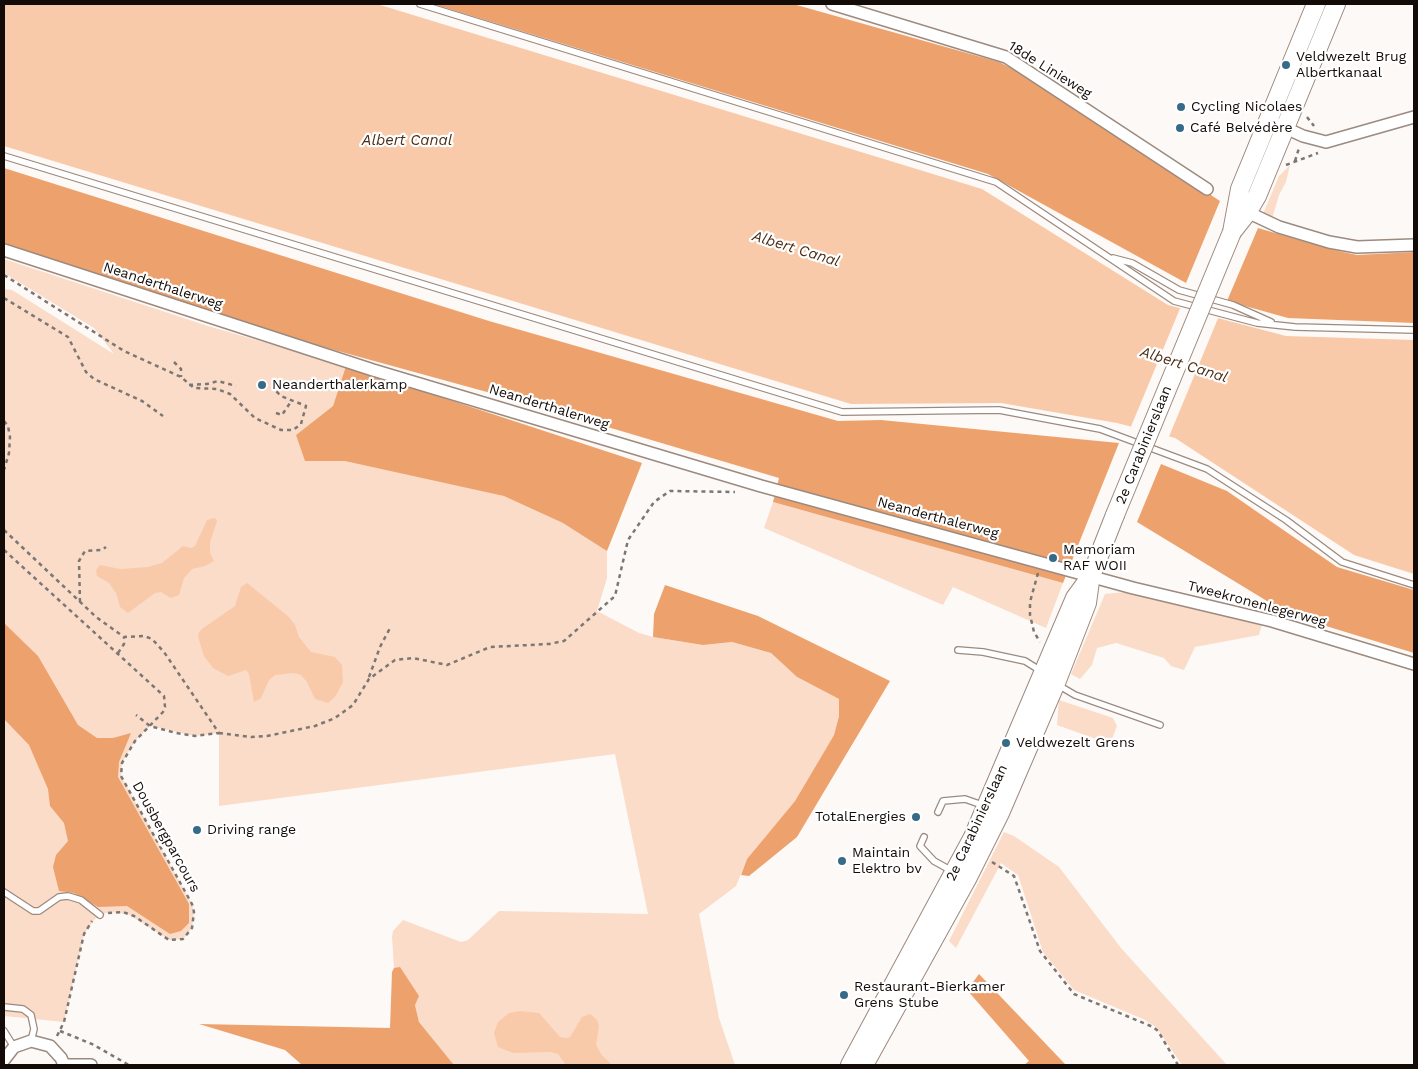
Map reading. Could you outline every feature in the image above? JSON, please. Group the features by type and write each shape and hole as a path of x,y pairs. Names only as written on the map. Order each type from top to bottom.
{"main road":[{"name":"2e Carabinierslaan","path":"1241,209 1240,189 1316,4"},
{"name":"2e Carabinierslaan","path":"864,1065 993,810 1050,678 1086,603 1091,576 1241,209 1285,128 1336,4"},
{"name":"2e Carabinierslaan","path":"850,1065 961,876"}],"street":[{"name":"18de Linieweg","path":"832,4 1006,57 1207,189"},
{"path":"1268,120 1303,136 1326,142 1414,117"},
{"path":"1241,209 1279,227 1329,242 1357,247 1414,245"},
{"name":"Neanderthalerweg","path":"4,250 373,370 761,486 1091,576"},
{"name":"Tweekronenlegerweg","path":"1091,576 1133,588 1272,621 1414,664"},
{"path":"4,1060 14,1047 31,1041 50,1046 66,1065 91,1065"}],"lane":[{"path":"420,4 996,182 1174,301 1257,323 1272,323 1295,327 1414,330"},
{"path":"4,156 842,412 999,410 1100,429 1207,470 1286,520 1342,562 1414,585"},
{"path":"1110,257 1132,263 1179,290 1233,305 1272,323"},
{"path":"958,650 983,652 1025,661 1074,695 1160,725"},
{"path":"938,812 943,801 965,798 993,810"},
{"path":"924,837 920,846 934,861 961,876"},
{"path":"4,892 33,911 39,911 59,897 68,896 81,900 100,915"},
{"path":"4,1007 22,1009 31,1015 34,1029 31,1041"},
{"path":"4,1031 14,1047"}],"path":[{"path":"4,275 124,351 181,377 188,385 194,388 217,389 230,394 255,418 281,430 292,430 301,424 305,417 306,406 281,396 274,389 276,385 287,386"},
{"path":"4,298 68,337 86,372 94,379 133,396 163,416"},
{"path":"174,362 181,369 181,377"},
{"path":"188,385 207,384 218,381 236,386"},
{"path":"276,413 282,415 292,400"},
{"path":"4,421 8,426 10,437 9,453 4,470"},
{"path":"369,679 395,660 413,658 447,665 465,660 490,647 549,644 564,641 615,596 628,540 654,502 670,491 732,493 761,486"},
{"path":"4,530 80,602 124,637 144,636 152,639 164,652 219,733"},
{"path":"80,602 79,561 85,551 102,550 106,547"},
{"name":"Dousbergparcours","path":"4,550 164,696 165,707 163,712 135,741 122,763 121,776 192,904 194,912 192,928 183,939 173,941 164,938 128,914 110,912 100,915"},
{"path":"1042,646 1034,632 1030,615 1034,586 1043,562"},
{"path":"136,715 150,726 195,736 219,733 251,737 316,726 335,718 353,704 369,679 390,628"},
{"path":"118,653 124,644 124,637"},
{"path":"988,860 1009,871 1014,876 1040,951 1074,994 1153,1027 1158,1031 1178,1065"},
{"path":"100,915 94,919 84,934 64,1022 60,1031 92,1044 129,1065"}],"shaded area":[{"path":"433,4 793,4 999,62 1039,82 1220,201 1186,283 988,174"},
{"path":"1290,165 1286,182 1279,195 1272,219 1263,214 1279,176"},
{"path":"4,168 489,321 838,421 881,420 1119,443 1063,583 773,502 779,478 527,403 94,284 4,245"},
{"path":"1258,228 1357,255 1414,252 1414,323 1288,318 1227,301"},
{"path":"4,259 208,326 346,366 333,406 296,435 574,509 607,551 607,578 597,611 639,633 653,637 703,645 732,642 771,653 797,677 839,699 839,716 834,735 795,801 747,859 736,886 699,914 719,1018 735,1065 454,1065 419,1022 415,1005 400,968 394,968 393,931 403,920 461,942 468,940 499,911 648,914 615,754 219,806 219,733 195,736 150,726 135,741 122,763 121,776 192,904 194,912 192,928 183,939 169,940 128,914 110,912 100,915 84,934 64,1022 4,1016 4,289 12,290 114,354 94,328 4,273"},
{"path":"346,366 642,463 607,551 563,523 504,496 345,461 305,461 296,435 333,406"},
{"path":"1161,464 1227,491 1337,567 1414,590 1414,653 1290,615 1137,522"},
{"path":"773,502 1063,583 1046,628 953,587 943,605 764,528"},
{"path":"665,585 758,616 890,681 797,837 749,876 741,875 747,859 795,801 834,735 839,716 839,699 797,677 771,653 732,642 703,645 653,637 654,614"},
{"path":"1126,592 1262,624 1259,635 1195,647 1184,670 1171,666 1164,658 1116,643 1097,648 1092,665 1080,679 1071,674 1105,594"},
{"path":"4,623 38,656 78,725 97,738 113,738 131,733 119,762 118,777 189,904 189,923 181,931 170,934 127,906 98,907 74,893 59,891 53,867 56,855 68,841 64,823 50,806 48,789 29,745 4,719"},
{"path":"1059,700 1113,718 1117,726 1110,744 1057,725"},
{"path":"1004,832 1014,836 1059,867 1121,948 1227,1065 1182,1065 1156,1027 1143,1019 1074,990 1043,952 1018,875 1001,863 956,948 949,941"},
{"path":"400,967 419,996 415,1005 419,1022 454,1065 302,1065 285,1050 199,1024 390,1028 392,972 394,968"},
{"path":"979,974 1066,1065 1024,1065 1029,1061 967,990"}],"water":[{"name":"Albert Canal","path":"4,4 377,4 982,189 1168,305 1286,336 1414,340 1414,574 1354,555 1175,438 1117,423 1001,403 851,404 4,146"},
{"path":"215,518 217,521 210,542 210,553 214,561 205,566 192,569 184,578 179,595 171,598 161,592 155,593 128,613 120,607 116,593 109,583 97,576 96,570 100,565 120,569 148,567 162,563 183,546 191,548 195,546 207,520"},
{"path":"247,583 289,617 295,625 299,637 311,652 335,657 342,665 343,682 335,697 328,703 315,699 307,682 301,675 294,673 275,675 269,680 261,698 254,702 249,674 246,670 228,676 213,668 204,656 198,634 202,629 235,606 241,587"},
{"path":"520,1011 539,1013 560,1037 566,1038 570,1037 582,1017 590,1014 597,1020 599,1026 596,1045 601,1054 612,1065 566,1065 558,1054 551,1052 513,1053 498,1047 494,1033 498,1022 509,1013"}],"pier":[{"path":"1181,306 1219,316 1168,439 1130,429"}],"place":[{"name":"Veldwezelt Brug Albertkanaal","path":"1286,65"},
{"name":"Cycling Nicolaes","path":"1181,107"},
{"name":"Café Belvédère","path":"1180,128"},
{"name":"Neanderthalerkamp","path":"262,385"},
{"name":"Memoriam RAF WOII","path":"1053,558"},
{"name":"Veldwezelt Grens","path":"1006,743"},
{"name":"TotalEnergies","path":"916,817"},
{"name":"Driving range","path":"197,830"},
{"name":"Maintain Elektro bv","path":"842,861"},
{"name":"Restaurant-Bierkamer Grens Stube","path":"844,995"}]}
